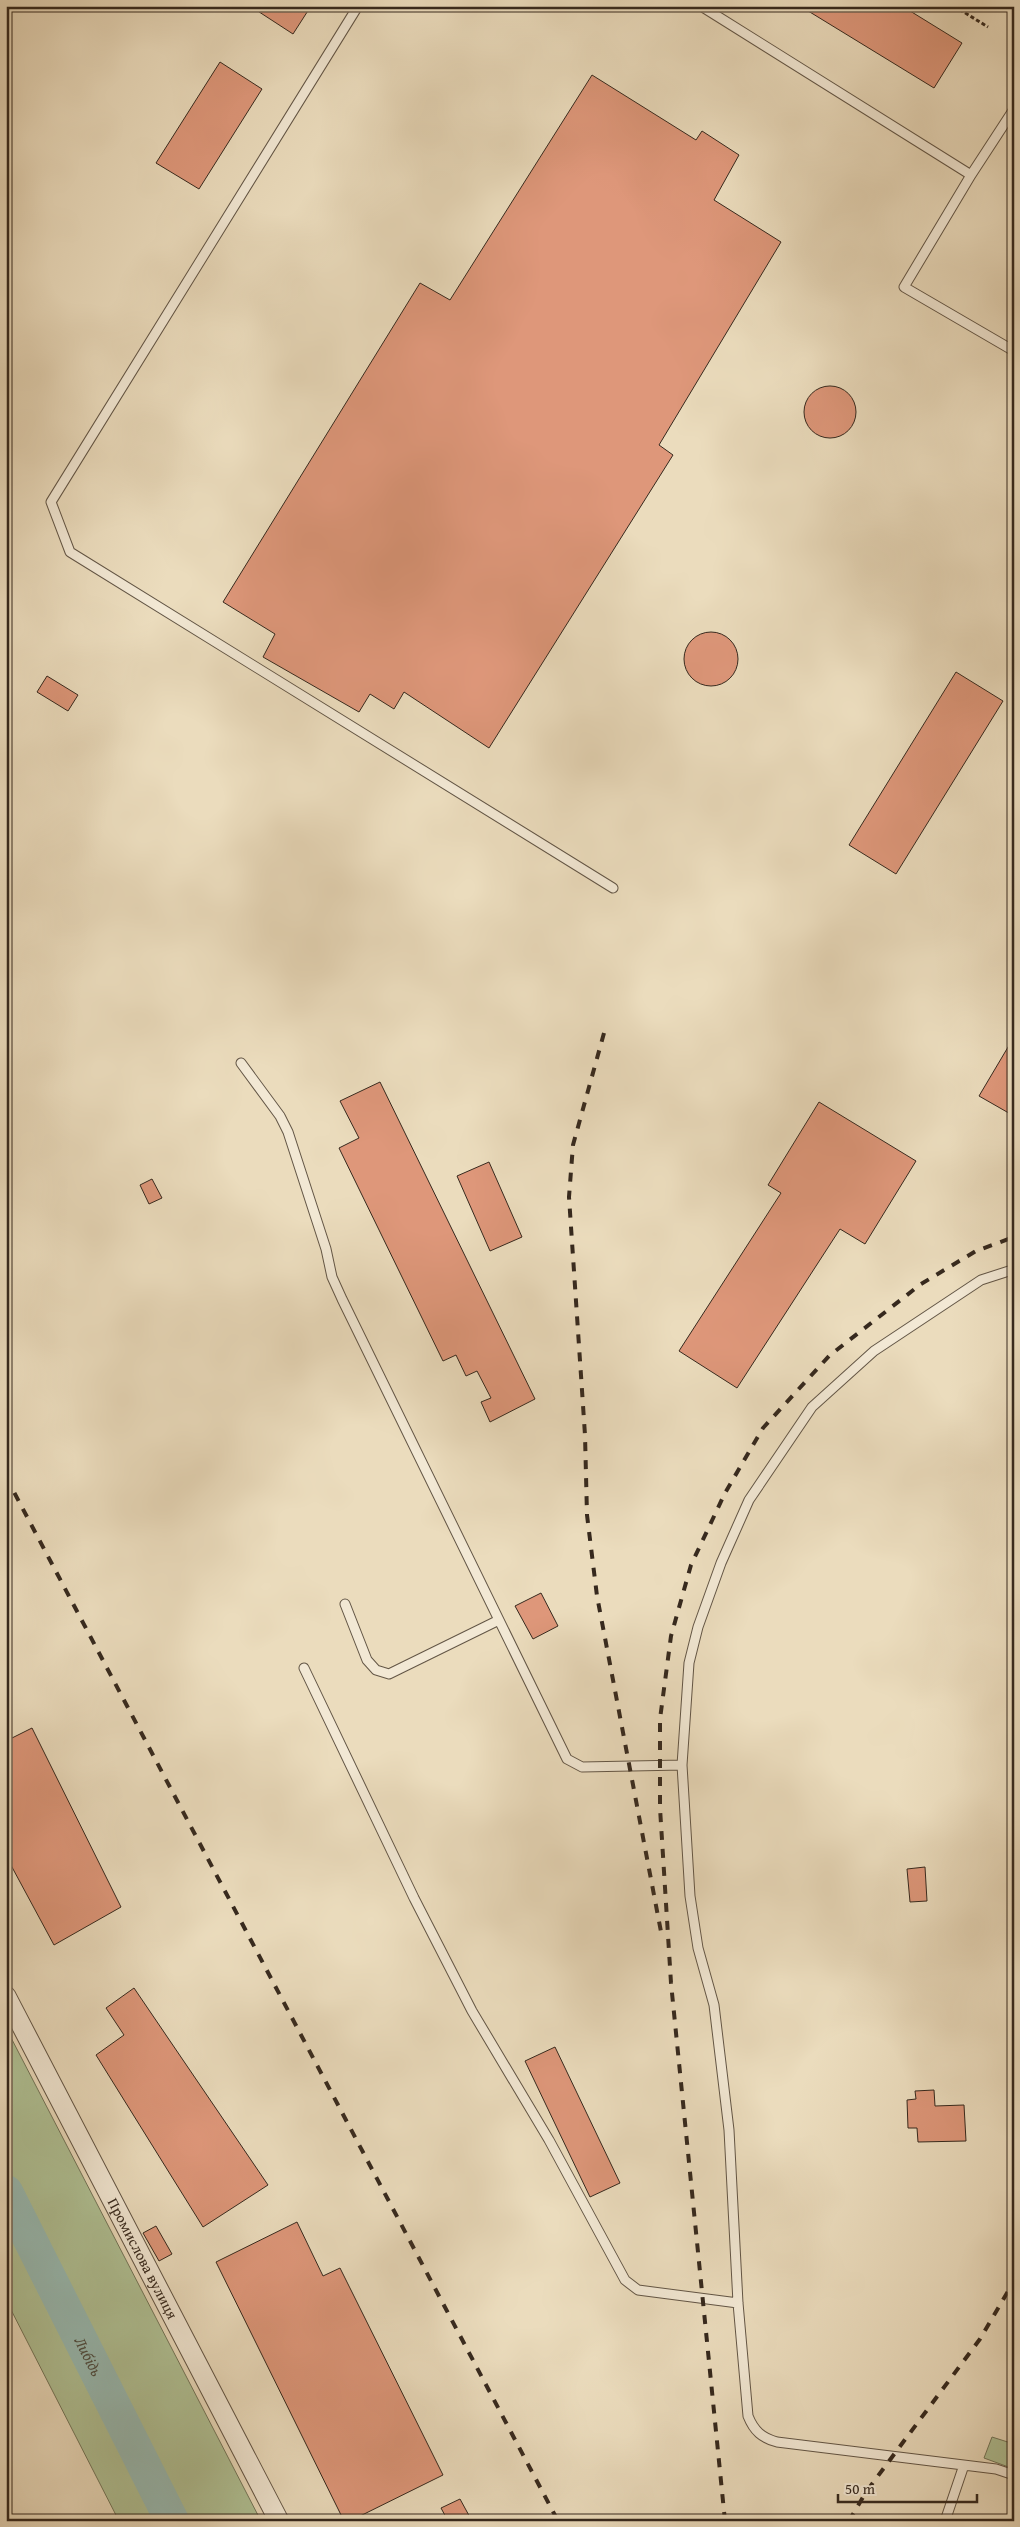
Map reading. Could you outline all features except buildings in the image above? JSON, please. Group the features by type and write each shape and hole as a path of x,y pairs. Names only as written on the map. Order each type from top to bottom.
{"street":[{"name":"Промислова вулиця","path":"6,1996 278,2521"}],"lane":[{"path":"358,6 51,502 70,552 612,888"},
{"path":"701,6 971,175"},
{"path":"1014,109 971,175 904,287 1014,351"},
{"path":"241,1063 280,1116 288,1132 326,1249 332,1277 567,1758 582,1768 682,1765"},
{"path":"1014,1266 1012,1270 981,1280 874,1352 812,1407 775,1460 749,1500 721,1563 698,1627 689,1663 682,1765 690,1896 698,1948 714,2005 729,2130 738,2303 748,2416 758,2434 777,2442 996,2469 1014,2475"},
{"path":"345,1604 367,1660 376,1670 389,1674 499,1620"},
{"path":"304,1668 414,1898 472,2011 549,2140 625,2280 638,2290 738,2303"},
{"path":"945,2521 964,2465"}],"path":[{"path":"954,6 988,27"}],"green space":[{"path":"6,2028 261,2521 119,2521 6,2300"},
{"path":"992,2437 1014,2444 1014,2469 984,2458"}],"waterway":[{"name":"Либідь","path":"6,2192 172,2521"}],"railway":[{"path":"604,1033 573,1145 569,1197 585,1435 587,1515 597,1596 662,1937"},
{"path":"725,2521 671,1983 660,1808 660,1719 671,1636 691,1565 725,1493 763,1428 829,1356 921,1284 976,1251 1014,1237"},
{"path":"6,1477 558,2521"},
{"path":"849,2521 866,2492 980,2339 1014,2281"}]}
